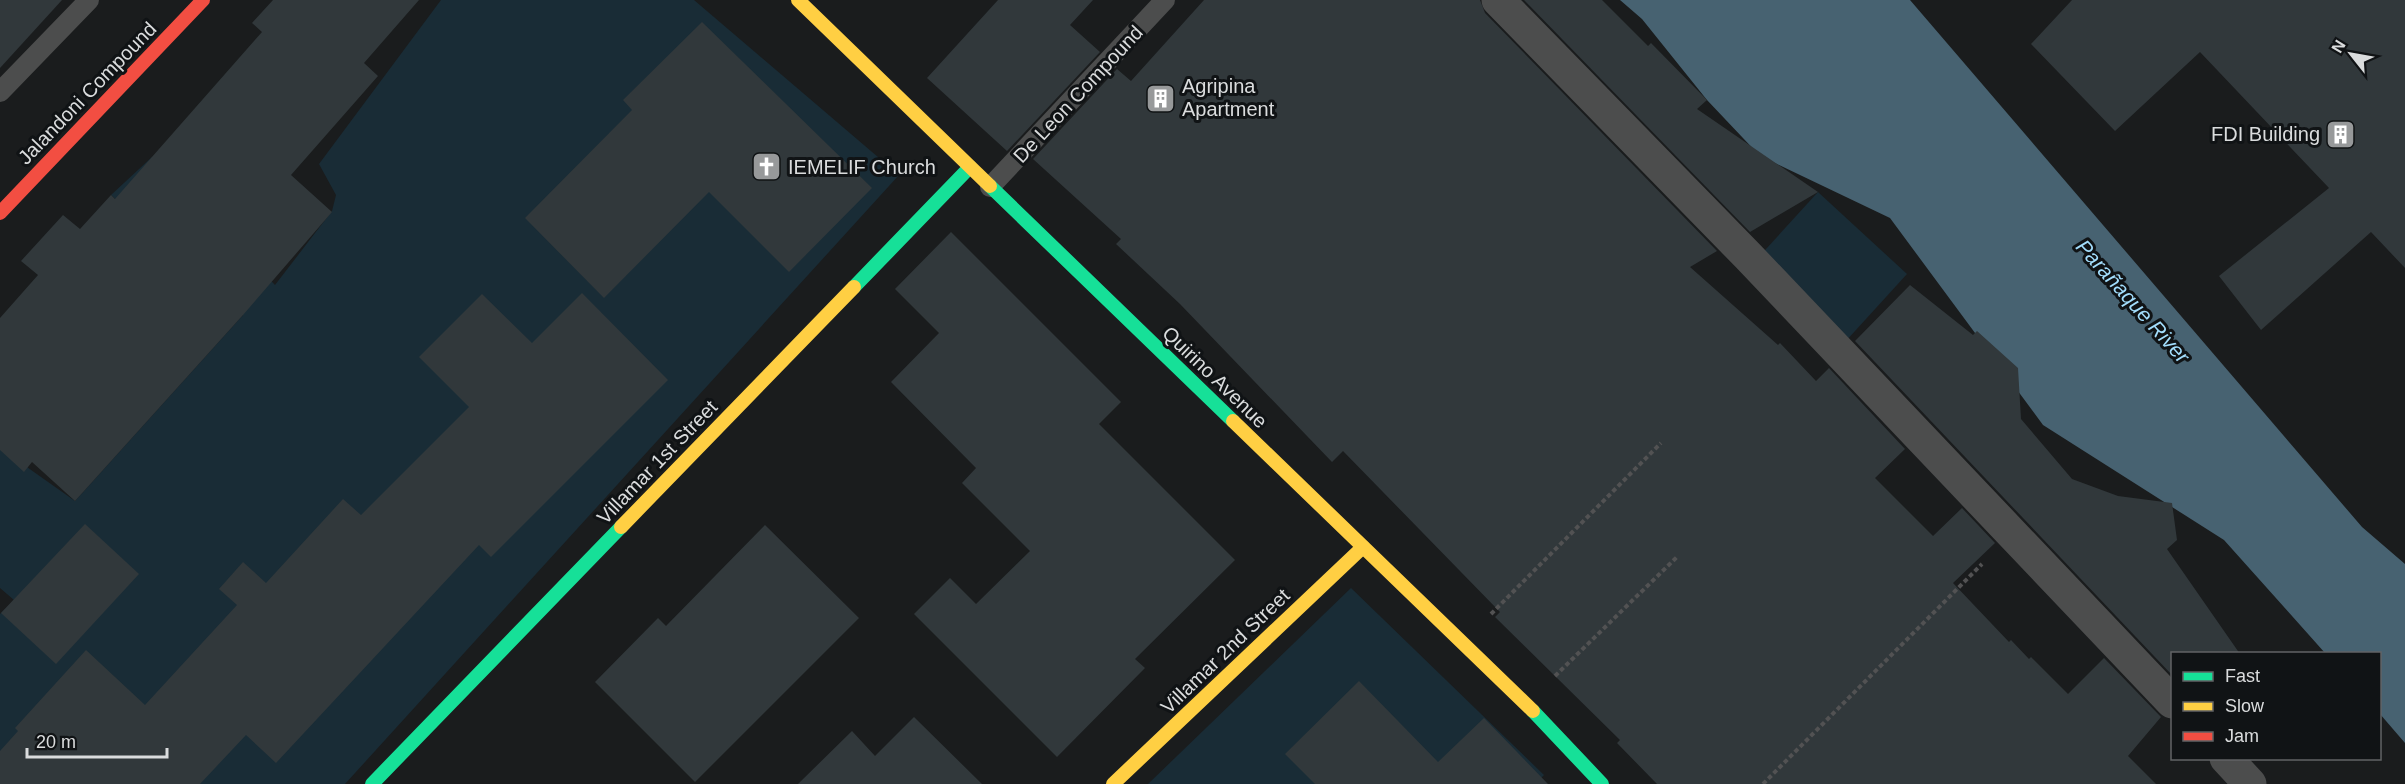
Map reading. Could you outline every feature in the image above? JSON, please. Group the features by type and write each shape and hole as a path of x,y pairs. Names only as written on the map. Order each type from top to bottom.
{"street":[{"name":"Jalandoni Compound","path":"0,213 203,0"},
{"name":"Quirino Avenue","path":"798,0 1526,704 1591,780"},
{"path":"1498,0 1748,256 2171,701"},
{"name":"Villamar 1st Street","path":"372,784 970,167"},
{"name":"Villamar 2nd Street","path":"1113,784 1363,547"},
{"path":"2227,760 2250,784"}],"lane":[{"path":"0,92 89,0"},
{"name":"De Leon Compound","path":"990,187 1165,0"}],"path":[{"path":"1462,642 1661,443"},
{"path":"1762,784 2012,534"},
{"path":"1526,704 1678,556"}],"shaded area":[{"path":"441,0 694,0 899,175 345,784 0,784 0,614 14,600 0,588 0,448 75,501 243,315 111,195 152,157 275,285 332,211 336,195 319,164"},
{"path":"1818,192 1907,274 1845,342 1756,260"},
{"path":"1351,588 1544,775 1535,784 1148,784"}],"water":[{"name":"Parañaque River","path":"1620,0 1910,0 2362,527 2405,564 2405,743 2381,715 2381,652 2324,652 2224,540 2043,425 1890,218 1760,156 1707,100 1642,19"}],"building":[{"path":"0,0 62,0 0,68"},
{"path":"273,0 419,0 364,63 378,76 291,175 332,212 243,315 75,501 32,462 24,472 0,450 0,318 38,275 21,261 63,215 80,229 111,195 115,199 262,32 252,23"},
{"path":"998,0 1093,0 1070,25 1100,52 1007,151 927,78"},
{"path":"1204,0 1480,0 1485,13 1717,251 1690,267 1778,345 1780,343 1816,381 1829,368 1905,449 1875,478 1933,536 1962,508 1995,543 1953,583 2009,642 2011,640 2029,659 2031,657 2068,694 2104,658 2161,717 2128,756 2156,784 1657,784 1617,743 1620,740 1495,617 1500,612 1343,451 1332,462 1180,304 1116,244 1121,239 1033,159 1117,69 1131,81"},
{"path":"1524,0 1602,0 1648,46 1651,43 1707,100 1697,109 1818,192 1750,232"},
{"name":"FDI Building","path":"2072,0 2405,0 2405,268 2371,232 2261,330 2219,276 2329,188 2200,52 2115,131 2031,44"},
{"path":"702,22 872,188 789,272 709,192 604,298 525,218 632,110 623,100"},
{"path":"951,232 1121,402 1099,424 1235,560 1135,659 1145,668 1057,757 914,614 950,578 976,604 1030,551 962,483 976,468 891,382 939,333 895,289"},
{"path":"1910,285 1973,335 1977,331 2018,368 2021,419 2072,479 2118,496 2172,503 2177,540 2167,549 2239,652 2171,652 2171,674 1855,341"},
{"path":"582,293 668,380 491,557 479,545 276,763 246,735 200,784 0,784 0,751 18,731 15,728 86,650 145,705 237,605 219,589 243,562 266,583 343,499 361,515 469,407 419,357 482,294 532,343"},
{"path":"85,524 139,574 56,664 1,613"},
{"path":"765,525 859,618 695,782 595,682 658,618 666,626"},
{"path":"1359,681 1438,762 1484,718 1548,784 1315,784 1285,754"},
{"path":"914,717 982,784 798,784 852,731 875,756"}],"traffic: fast":[{"path":"854,287 970,167"},
{"path":"990,186 1233,421"},
{"path":"372,784 621,527"},
{"path":"1533,711 1602,784"}],"traffic: slow":[{"path":"798,0 990,186"},
{"path":"621,527 854,287"},
{"path":"1233,421 1533,711"},
{"path":"1113,784 1363,547"}],"traffic: jam":[{"path":"0,213 203,0"}],"place":[{"name":"Agripina Apartment","path":"1161,98"},
{"name":"FDI Building","path":"2341,134"},
{"name":"IEMELIF Church","path":"767,167"}]}
